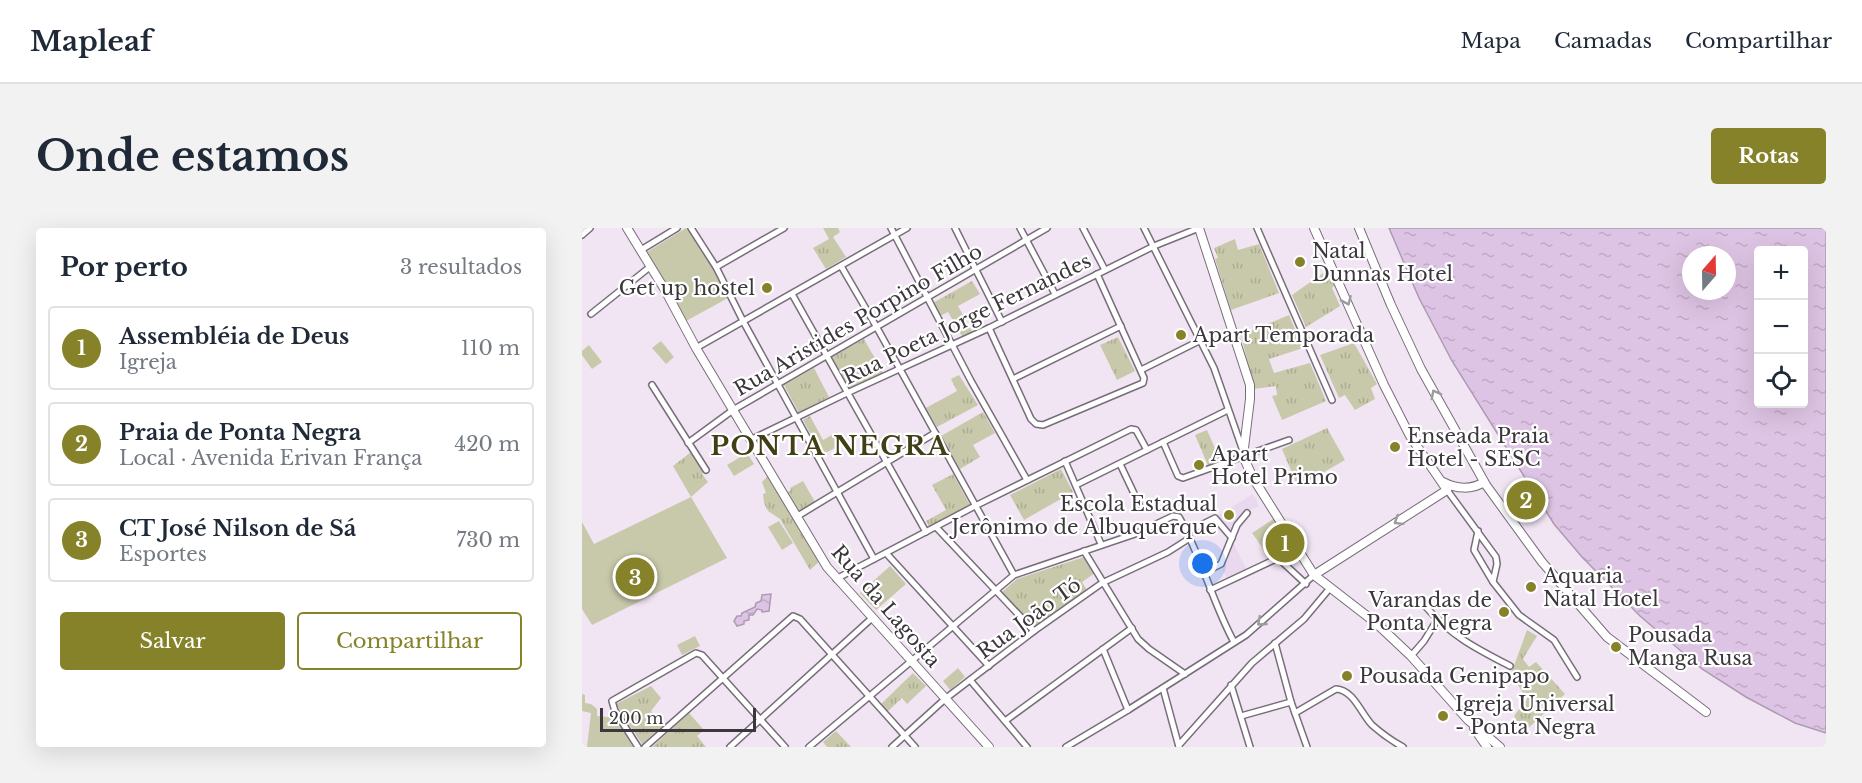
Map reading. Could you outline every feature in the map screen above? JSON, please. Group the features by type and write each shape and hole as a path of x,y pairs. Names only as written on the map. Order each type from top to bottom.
{"street":[{"path":"582,235 590,228"},
{"name":"Rua da Lagosta","path":"627,228 732,410 836,579 989,747"},
{"path":"641,250 678,228"},
{"path":"692,228 716,267 874,559"},
{"path":"716,267 784,228"},
{"path":"891,228 952,345 1027,480"},
{"path":"696,348 907,228"},
{"path":"955,228 1002,322"},
{"path":"1020,228 1055,294"},
{"name":"Rua Aristides Porpino Filho","path":"688,443 732,410 1047,228"},
{"path":"1083,228 1105,270"},
{"path":"1144,228 1201,340 1218,379 1253,478 1314,575 1376,623 1411,656 1468,720 1487,747"},
{"path":"1199,228 1250,386 1243,454"},
{"name":"Rua Poeta Jorge Fernandes","path":"750,440 1002,322 1154,246 1199,228"},
{"path":"1257,228 1332,400"},
{"path":"1314,228 1384,385 1410,436 1497,559 1492,582"},
{"path":"1359,228 1421,369 1484,482 1542,562 1607,636 1706,712"},
{"path":"591,314 651,266"},
{"path":"841,266 1014,575"},
{"path":"989,328 1031,419 1039,425 1143,382 1145,379 1141,369 1097,274"},
{"path":"792,294 828,354 926,532"},
{"path":"1013,379 1121,326"},
{"path":"1141,369 1201,340"},
{"path":"652,385 706,470"},
{"path":"1076,485 1228,410"},
{"path":"836,579 975,506 1131,429 1136,429 1147,450"},
{"path":"796,517 837,490 935,433"},
{"path":"1163,442 1181,478 1243,454 1288,440"},
{"path":"1065,461 1101,544"},
{"path":"1120,464 1139,504"},
{"path":"1441,481 1457,488 1473,487 1484,482"},
{"path":"1066,747 1251,632 1314,575 1366,537 1448,490"},
{"path":"1203,573 1221,564 1240,519 1247,513"},
{"path":"809,747 1014,575 1135,534 1175,516 1179,518 1187,531 1220,615 1234,642"},
{"path":"1187,531 1215,518 1232,538"},
{"path":"936,527 1034,631"},
{"path":"1478,531 1474,549 1492,582 1514,610 1554,640 1577,677"},
{"name":"Rua João Tó","path":"892,747 945,699 1034,631 1102,583 1168,552 1190,538"},
{"path":"1210,590 1278,558 1296,546"},
{"path":"1083,551 1138,639 1185,674"},
{"path":"886,553 989,666"},
{"path":"1278,558 1306,584"},
{"path":"1179,746 1231,685 1304,619 1330,588"},
{"path":"1426,607 1437,620 1468,644 1510,666"},
{"path":"645,747 793,616 800,619 915,747"},
{"path":"730,747 872,618"},
{"path":"1411,656 1437,620"},
{"path":"1005,722 1132,628"},
{"path":"1275,643 1291,702 1307,747"},
{"path":"1103,649 1128,710"},
{"path":"638,747 611,704 613,700 695,654 700,654 785,747"},
{"path":"970,680 1027,747"},
{"path":"1231,685 1250,747"},
{"path":"1163,688 1179,746"},
{"path":"1295,713 1336,689 1342,689 1352,698 1374,727 1403,747"},
{"path":"1241,716 1291,702"},
{"path":"1468,720 1500,747"}],"shaded area":[{"name":"Escola Estadual Jerônimo de Albuquerque","path":"1253,494 1259,506 1240,515 1232,535 1217,516"},
{"path":"1233,542 1247,570 1227,578 1222,569"}],"green space":[{"path":"686,228 711,266 728,298 686,321 647,252"},
{"path":"823,228 838,228 840,232 833,237 846,257 826,269 813,248 829,239"},
{"path":"1235,239 1238,250 1259,244 1279,293 1231,310 1215,259 1218,258 1214,248"},
{"path":"1329,269 1335,285 1332,288 1340,306 1306,327 1292,295"},
{"path":"972,281 980,294 958,306 973,333 963,338 948,312 938,317 931,304"},
{"path":"1289,315 1303,348 1269,359 1274,373 1310,363 1326,401 1282,420 1272,396 1277,395 1276,386 1254,389 1241,335"},
{"path":"1118,337 1135,371 1117,380 1100,345"},
{"path":"864,339 883,373 850,389 832,357"},
{"path":"661,341 674,357 666,364 652,348"},
{"path":"1354,343 1377,384 1371,388 1375,399 1355,410 1345,395 1339,398 1320,355"},
{"path":"589,345 602,362 592,369 582,355 582,351"},
{"path":"814,368 829,397 799,413 784,385"},
{"path":"959,375 978,405 937,427 926,408 957,391 951,379"},
{"path":"983,412 995,433 973,445 980,457 960,469 941,436"},
{"path":"810,416 823,440 837,432 844,443 822,455 803,420"},
{"path":"1327,428 1345,460 1298,487 1282,449"},
{"path":"1207,430 1221,462 1209,468 1195,435"},
{"path":"691,452 704,471 702,474 708,482 691,497 673,466"},
{"path":"747,453 754,464 734,476 727,465"},
{"path":"1061,469 1073,492 1024,520 1010,495"},
{"path":"953,474 971,507 930,528 926,521 946,510 932,485"},
{"path":"769,475 820,561 810,570 780,519 768,511 764,503 763,494 766,493 762,482"},
{"path":"803,481 815,502 798,512 786,493"},
{"path":"691,497 727,558 592,625 582,609 582,522 594,544"},
{"path":"1275,518 1284,533 1264,550 1252,533"},
{"path":"779,521 793,543 782,550 768,527"},
{"path":"1084,557 1095,573 1082,582 1088,592 1035,628 1002,592 1017,579"},
{"path":"890,566 906,584 876,610 860,593"},
{"path":"1527,630 1537,636 1523,659 1529,667 1536,662 1565,694 1524,732 1514,716 1527,699 1511,674"},
{"path":"695,636 700,646 682,655 677,645"},
{"path":"958,668 965,677 950,690 943,681"},
{"path":"913,673 926,686 907,704 902,698 886,713 879,706"},
{"path":"651,686 661,698 651,711 662,726 642,744 616,704"},
{"path":"582,694 585,695 585,703 597,709 597,716 616,718 633,747 587,747 591,713 582,711"},
{"path":"689,713 704,730 697,736 706,747 652,747"},
{"path":"836,731 851,747 827,747 823,742"}],"water":[{"path":"1389,228 1826,228 1826,733 1795,723 1746,697 1702,669 1640,616 1582,557 1554,524 1452,361 1419,298"},
{"path":"771,594 769,611 762,612 757,609 753,615 749,615 749,620 737,626 734,621 737,616 755,607 756,603 761,601 762,595"}],"place":[{"name":"Natal Dunnas Hotel","path":"1300,262"},
{"name":"Get up hostel","path":"767,288"},
{"name":"Apart Temporada","path":"1181,335"},
{"name":"Enseada Praia Hotel - SESC","path":"1395,447"},
{"name":"Apart Hotel Primo","path":"1199,465"},
{"name":"Praia de Ponta Negra","path":"1526,500"},
{"name":"Escola Estadual Jerônimo de Albuquerque","path":"1229,515"},
{"name":"Assembléia de Deus","path":"1285,543"},
{"name":"CT José Nilson de Sá","path":"635,577"},
{"name":"Aquaria Natal Hotel","path":"1531,587"},
{"name":"Varandas de Ponta Negra","path":"1504,612"},
{"name":"Pousada Manga Rusa","path":"1616,647"},
{"name":"Pousada Genipapo","path":"1347,676"},
{"name":"Igreja Universal - Ponta Negra","path":"1443,716"}],"district":[{"name":"PONTA NEGRA","path":"830,446"}]}
